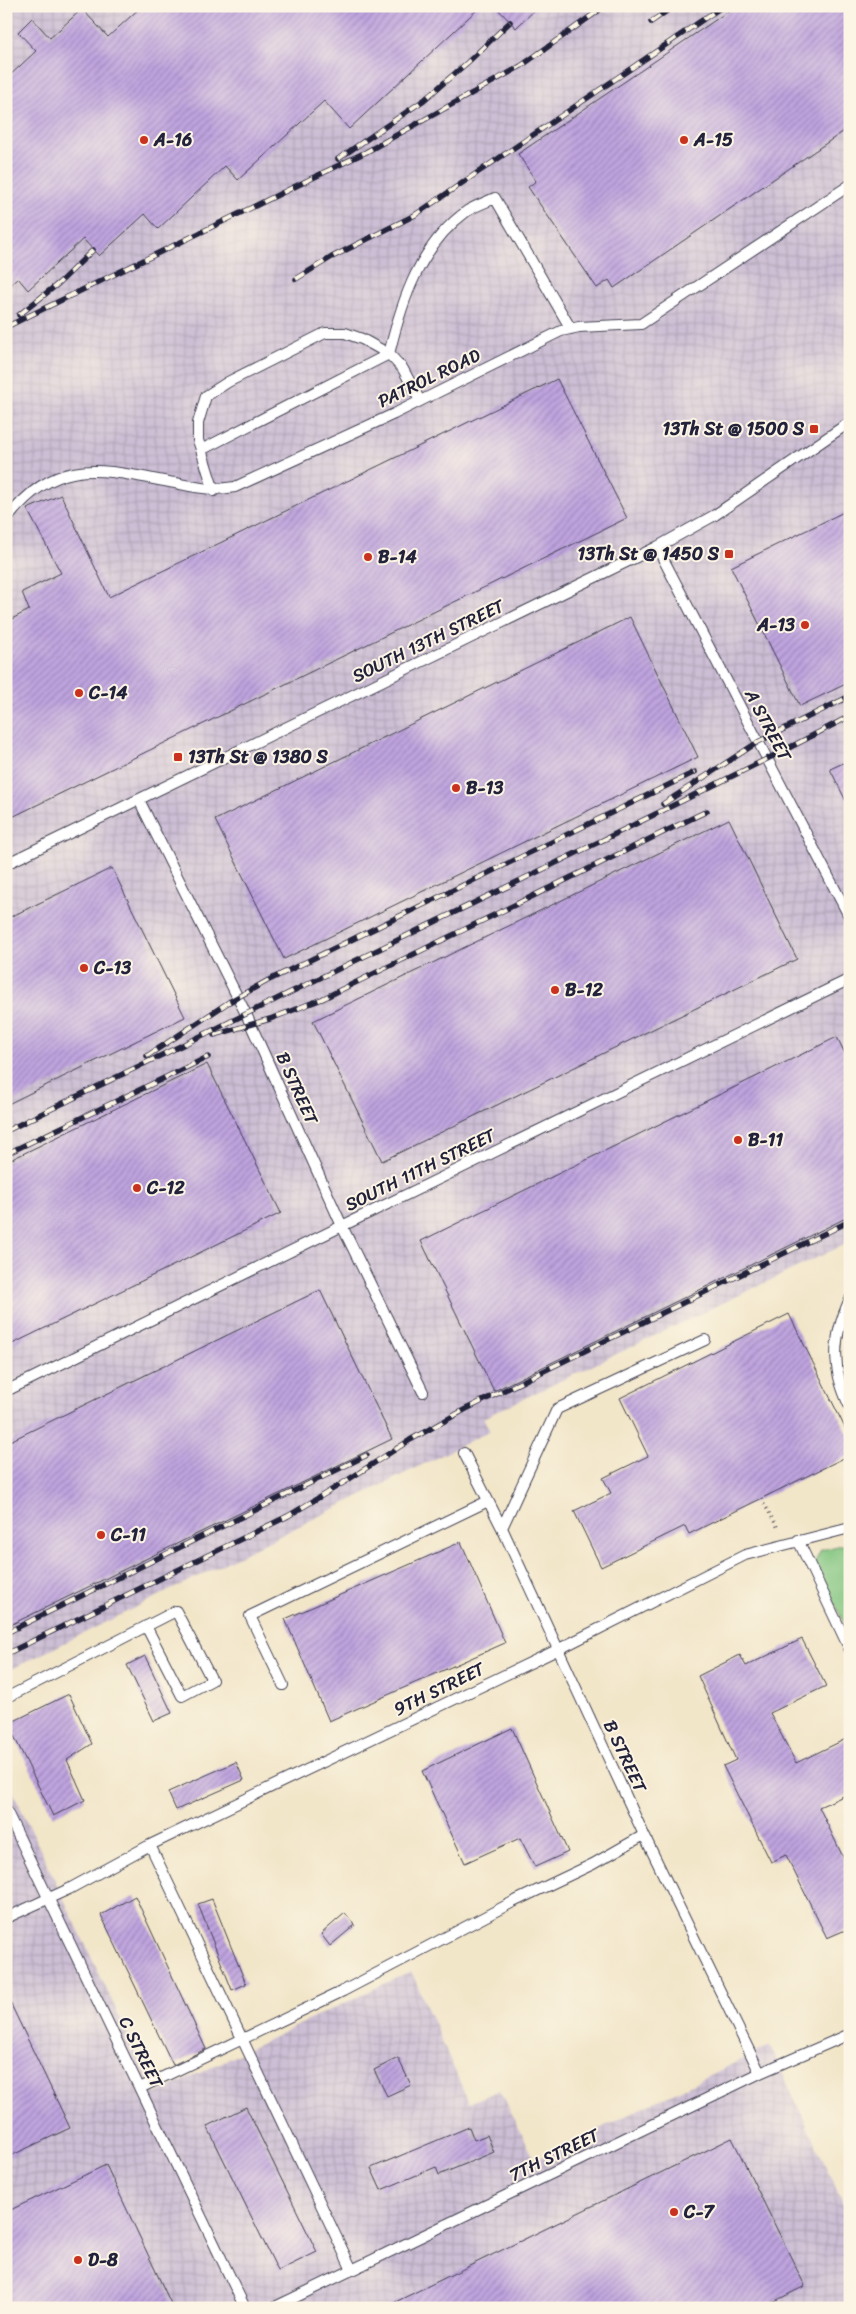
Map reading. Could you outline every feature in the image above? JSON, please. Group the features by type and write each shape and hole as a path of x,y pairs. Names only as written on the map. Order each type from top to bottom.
{"lane":[{"name":"PATROL ROAD","path":"6,520 24,498 49,481 68,472 92,470 129,474 214,491 236,487 420,401 561,331 641,324 850,185"},
{"path":"390,354 394,332 417,269 436,240 468,211 495,198 571,329"},
{"path":"214,491 198,440 198,423 206,396 325,333 345,333 362,339 390,354 403,369 420,401"},
{"path":"201,450 390,354"},
{"name":"SOUTH 13TH STREET","path":"6,864 657,547 715,515 850,422"},
{"name":"A STREET","path":"657,547 850,918"},
{"name":"B STREET","path":"138,800 246,1014 342,1226 423,1392"},
{"name":"SOUTH 11TH STREET","path":"6,1391 850,980"},
{"path":"850,1299 839,1322 835,1356 840,1386 850,1407"},
{"path":"502,1528 557,1409 705,1340"},
{"name":"B STREET","path":"464,1452 502,1528 644,1835 760,2073"},
{"path":"283,1685 250,1616 488,1501"},
{"name":"9TH STREET","path":"6,1918 49,1898 150,1845 557,1650 744,1555 850,1528"},
{"path":"798,1540 850,1650"},
{"path":"6,1698 146,1626 176,1611 212,1680 182,1696 146,1626"},
{"name":"C STREET","path":"6,1810 245,2308"},
{"path":"140,2088 243,2040 513,1902 593,1864 644,1835"},
{"path":"150,1845 352,2270"},
{"name":"7TH STREET","path":"273,2308 760,2073 850,2034"}],"path":[{"path":"764,1504 778,1528"}],"shaded area":[{"path":"6,6 850,6 850,1242 483,1418 490,1431 6,1672"},
{"path":"6,1777 156,2094 411,1971 469,2103 500,2090 535,2160 770,2046 850,2218 850,2308 6,2308"}],"green space":[{"path":"850,1543 850,1636 815,1562 821,1550"}],"building":[{"name":"A-16","path":"142,6 481,6 349,129 324,101 238,180 225,166 158,229 145,214 99,256 83,239 28,290 18,278 6,289 6,79 36,51 18,32 32,18 50,38 82,9 108,37"},
{"path":"495,6 539,6 516,28"},
{"name":"A-15","path":"736,6 850,6 850,127 614,288 609,280 597,288 528,187 536,181 518,154"},
{"name":"B-14","path":"557,379 627,518 6,820 6,622 29,610 22,592 61,573 27,509 61,495 109,597"},
{"name":"A-13","path":"850,509 850,682 800,706 731,567"},
{"name":"B-13","path":"630,617 698,757 284,959 215,820"},
{"path":"850,760 850,809 830,769"},
{"name":"B-12","path":"729,819 797,959 382,1161 313,1021"},
{"name":"C-13","path":"112,868 185,1017 6,1105 6,919"},
{"name":"B-11","path":"837,1037 850,1064 850,1216 494,1391 421,1241"},
{"name":"C-12","path":"207,1064 281,1213 6,1347 6,1162"},
{"name":"C-11","path":"320,1290 392,1439 6,1627 6,1443"},
{"path":"789,1314 850,1438 850,1455 689,1534 685,1526 601,1567 574,1511 611,1493 603,1478 648,1456 620,1398"},
{"path":"461,1542 505,1643 329,1721 285,1619"},
{"path":"802,1639 826,1686 770,1713 796,1763 850,1737 850,1793 819,1807 844,1859 850,1856 850,1928 827,1938 786,1855 771,1862 723,1766 736,1760 698,1676 740,1655 746,1666"},
{"path":"145,1656 172,1713 154,1721 127,1665"},
{"path":"69,1694 92,1744 67,1760 85,1800 53,1816 8,1724"},
{"path":"512,1728 568,1852 535,1867 520,1838 465,1863 422,1771"},
{"path":"236,1762 244,1780 176,1810 168,1792"},
{"path":"135,1896 206,2049 173,2065 101,1915"},
{"path":"212,1899 246,1984 232,1990 198,1904"},
{"path":"345,1913 355,1925 330,1946 321,1934"},
{"path":"6,1994 70,2128 6,2158"},
{"path":"398,2058 411,2085 387,2096 374,2070"},
{"path":"246,2107 317,2252 278,2271 207,2126"},
{"path":"469,2127 474,2140 487,2135 494,2152 439,2175 436,2167 381,2190 371,2168"},
{"name":"C-7","path":"732,2138 805,2286 761,2308 383,2308"},
{"name":"D-8","path":"106,2165 173,2308 6,2308 6,2212"}],"railway":[{"path":"6,327 366,152 521,66 605,6"},
{"path":"651,22 674,6"},
{"path":"296,279 332,257 415,215 723,6"},
{"path":"338,159 424,100 510,22"},
{"path":"19,315 59,283 93,250"},
{"path":"663,804 758,742 850,696"},
{"path":"6,1131 607,838 850,716"},
{"path":"147,1056 229,1002 267,981 695,772"},
{"path":"214,1035 270,1019 322,999 707,811"},
{"path":"6,1154 208,1057"},
{"path":"6,1654 288,1516 410,1440 466,1409 850,1221"},
{"path":"6,1633 367,1455"}],"place":[{"name":"A-16","path":"144,140"},
{"name":"A-15","path":"684,140"},
{"name":"13Th St @ 1500 S","path":"814,429"},
{"name":"13Th St @ 1450 S","path":"729,554"},
{"name":"B-14","path":"368,557"},
{"name":"A-13","path":"805,625"},
{"name":"C-14","path":"79,693"},
{"name":"13Th St @ 1380 S","path":"178,757"},
{"name":"B-13","path":"456,788"},
{"name":"C-13","path":"84,968"},
{"name":"B-12","path":"555,990"},
{"name":"B-11","path":"738,1140"},
{"name":"C-12","path":"137,1188"},
{"name":"C-11","path":"101,1535"},
{"name":"C-7","path":"674,2212"},
{"name":"D-8","path":"78,2260"}]}
